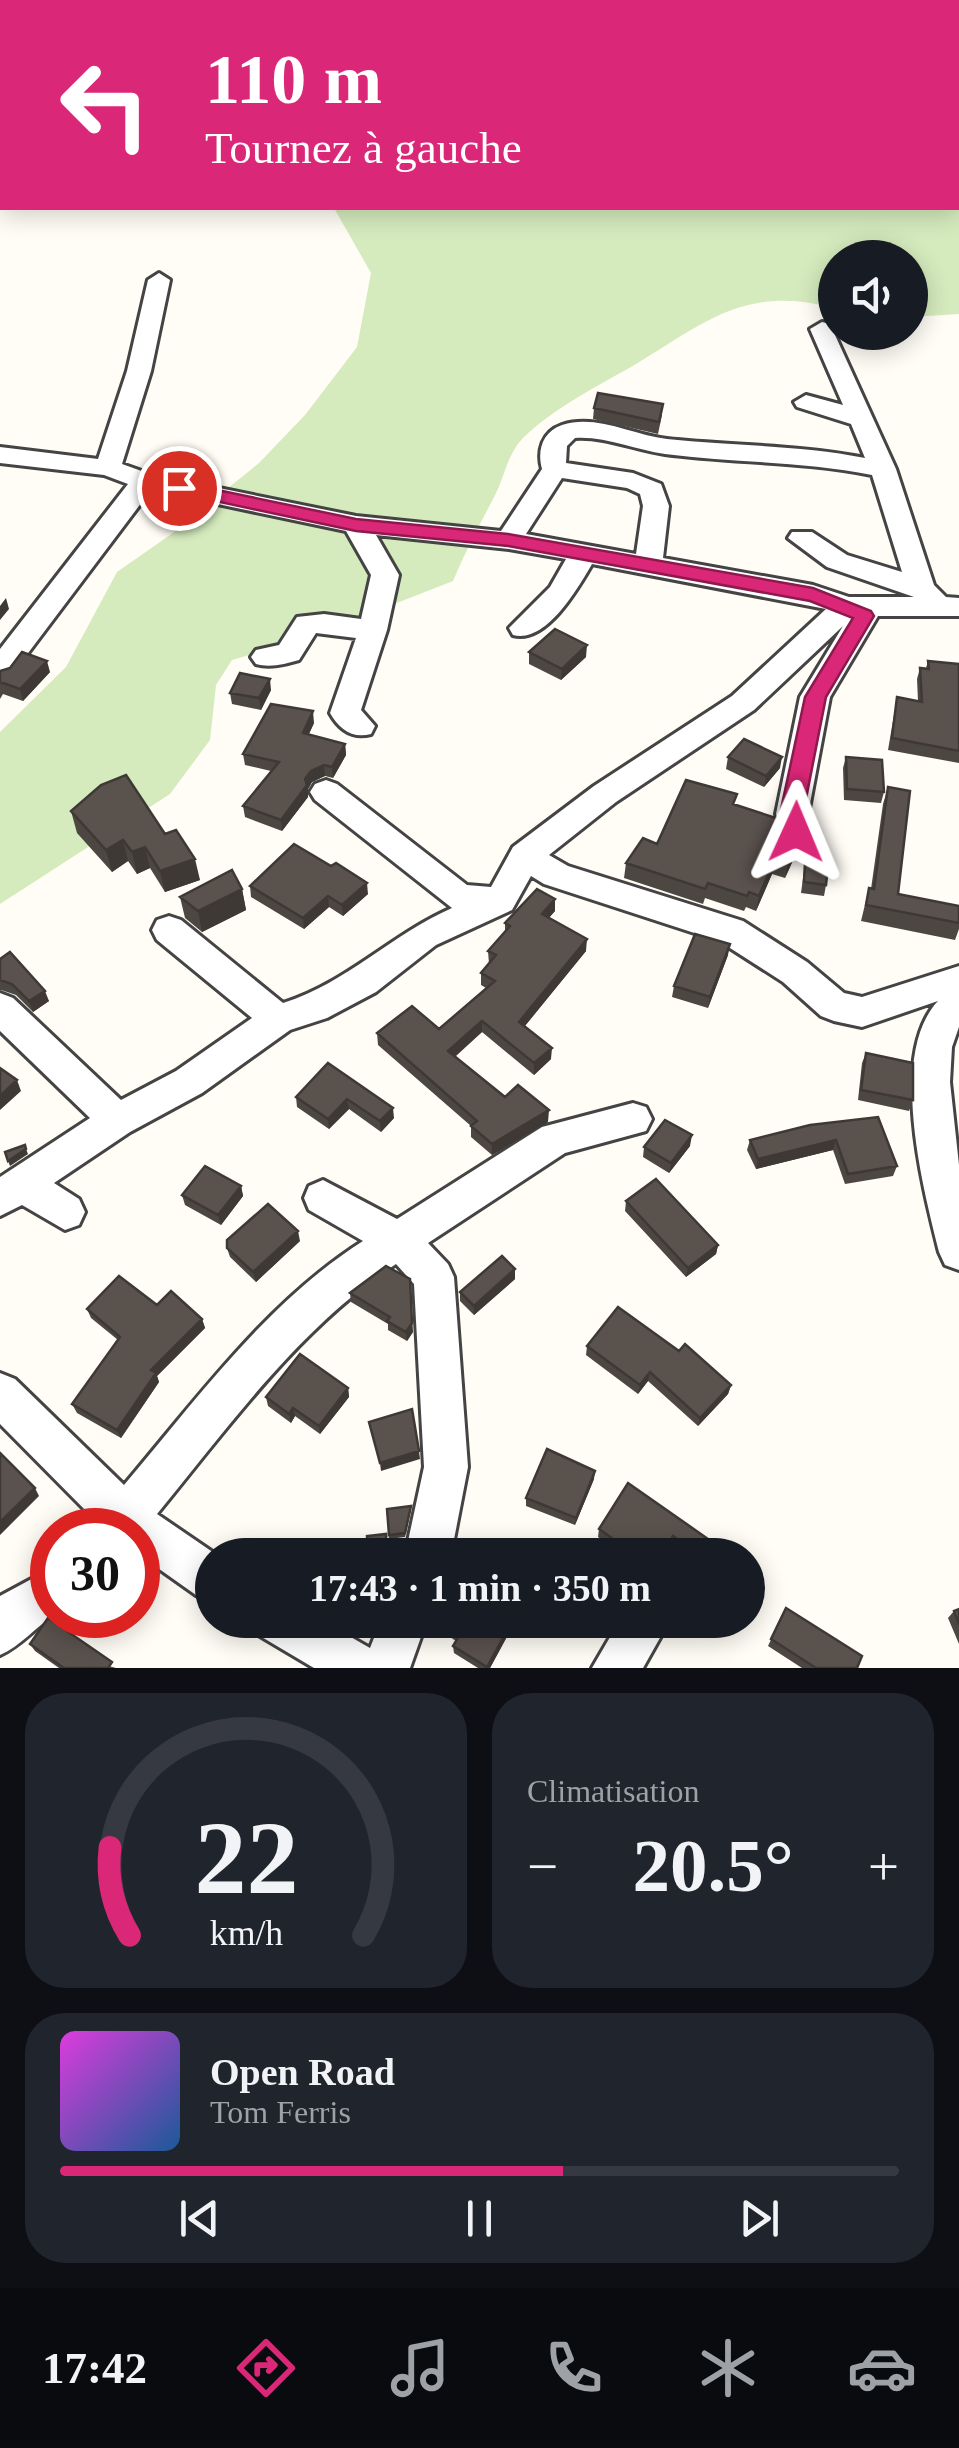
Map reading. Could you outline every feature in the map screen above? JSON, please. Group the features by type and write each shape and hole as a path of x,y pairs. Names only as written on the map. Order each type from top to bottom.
{"street":[{"path":"108,468 139,371 159,280"},
{"path":"831,350 940,601"},
{"path":"806,402 861,419"},
{"path":"508,540 555,469 553,446 570,432 660,446 827,457 883,469"},
{"path":"0,455 108,468 144,480 356,525 508,540 648,568 813,594 847,606 864,616 815,697 792,814 796,832"},
{"path":"555,469 633,482 652,490 656,506 648,568"},
{"path":"0,670 144,480"},
{"path":"356,525 386,576 373,630 348,696 346,713 360,726"},
{"path":"802,538 838,561 940,601"},
{"path":"522,628 562,593 583,554"},
{"path":"11,1190 117,1120 189,1082 278,1019 314,1008 348,990 424,935 500,900 526,856 604,794 743,704 847,606 940,601"},
{"path":"266,658 289,653 307,624 330,622 350,629 373,630"},
{"path":"326,792 459,897 500,900"},
{"path":"526,856 556,875 730,931 795,972 834,1006 862,1012 959,980"},
{"path":"169,930 278,1019"},
{"path":"959,1003 949,1008 936,1028 934,1128 934,1145 959,1252"},
{"path":"0,1008 117,1120"},
{"path":"133,1508 254,1363 351,1272 555,1139 632,1119"},
{"path":"11,1190 65,1212"},
{"path":"323,1198 401,1242 434,1277 446,1468 432,1538"},
{"path":"0,1394 105,1508"},
{"path":"160,1548 195,1569"},
{"path":"0,1632 12,1615 30,1604"},
{"path":"308,1638 360,1668"},
{"path":"386,1668 397,1638"},
{"path":"616,1668 635,1638"}],"green space":[{"path":"335,210 959,210 959,314 928,316 928,240 818,240 818,305 769,301 722,314 548,417 517,445 453,581 305,639 232,660 216,685 210,740 170,794 0,904 0,732 66,667 117,572 259,463 305,415 357,347 371,273"}],"building":[{"path":"598,393 663,404 659,422 594,408"},
{"path":"555,629 587,645 562,669 529,652"},
{"path":"22,652 47,661 20,689 0,682 0,671 10,668"},
{"path":"928,661 959,664 959,751 892,738 897,697 922,702 920,668 929,669"},
{"path":"240,673 270,679 259,698 230,693"},
{"path":"271,704 313,711 303,733 345,744 332,767 324,765 311,771 305,779 307,785 281,820 243,806 279,762 243,754"},
{"path":"744,739 782,757 766,776 728,757"},
{"path":"846,757 882,760 884,792 847,789"},
{"path":"126,775 165,834 176,830 195,859 160,871 145,847 132,852 123,840 106,850 71,811 101,785"},
{"path":"686,780 737,794 733,804 782,820 787,829 803,832 788,863 775,859 759,896 708,883 705,889 626,863 643,838 657,844"},
{"path":"888,787 910,791 898,894 959,906 959,923 866,905 869,888 874,889"},
{"path":"294,844 331,866 336,863 367,883 342,905 328,896 303,918 250,886"},
{"path":"805,863 828,866 826,885 804,882"},
{"path":"232,870 242,889 198,911 180,897"},
{"path":"537,889 555,899 542,914 587,939 519,1022 552,1048 534,1063 482,1021 448,1051 505,1097 518,1085 549,1110 492,1144 471,1126 477,1121 377,1033 412,1006 439,1029 495,981 481,973 496,955 488,951 510,926 505,923"},
{"path":"695,934 730,944 710,997 674,986"},
{"path":"10,952 45,991 29,1001 12,984 0,980 0,959"},
{"path":"866,1053 913,1063 913,1100 861,1090"},
{"path":"328,1063 393,1108 380,1121 347,1099 328,1119 296,1097"},
{"path":"0,1068 17,1080 0,1096"},
{"path":"878,1117 897,1166 848,1174 836,1140 758,1159 750,1140 810,1125"},
{"path":"665,1120 692,1135 671,1163 644,1147"},
{"path":"25,1145 26,1149 8,1161 5,1152"},
{"path":"205,1166 241,1186 218,1215 182,1195"},
{"path":"656,1179 718,1245 688,1268 626,1201"},
{"path":"268,1204 298,1231 253,1272 227,1248 227,1240"},
{"path":"502,1256 515,1269 474,1306 460,1292"},
{"path":"386,1266 410,1279 412,1323 406,1332 387,1321 390,1317 350,1293"},
{"path":"119,1276 157,1305 171,1291 202,1319 151,1370 156,1373 117,1430 72,1404 120,1337 87,1309"},
{"path":"618,1307 679,1351 685,1344 731,1385 700,1418 650,1372 640,1385 587,1346"},
{"path":"300,1354 348,1388 319,1426 293,1408 289,1414 266,1397"},
{"path":"412,1409 419,1451 380,1463 369,1422"},
{"path":"547,1449 595,1471 576,1518 526,1498"},
{"path":"0,1453 35,1488 0,1522"},
{"path":"628,1483 707,1538 612,1538 599,1529"},
{"path":"411,1506 405,1533 389,1535 387,1509"},
{"path":"786,1608 862,1656 857,1668 816,1668 771,1639"},
{"path":"34,1638 77,1638 112,1662 108,1668 64,1668 30,1644"},
{"path":"458,1638 503,1638 487,1667 453,1646"}],"route":[{"path":"179,488 356,525 508,540 813,594 847,606 864,616 815,697 792,814 796,832"}]}
